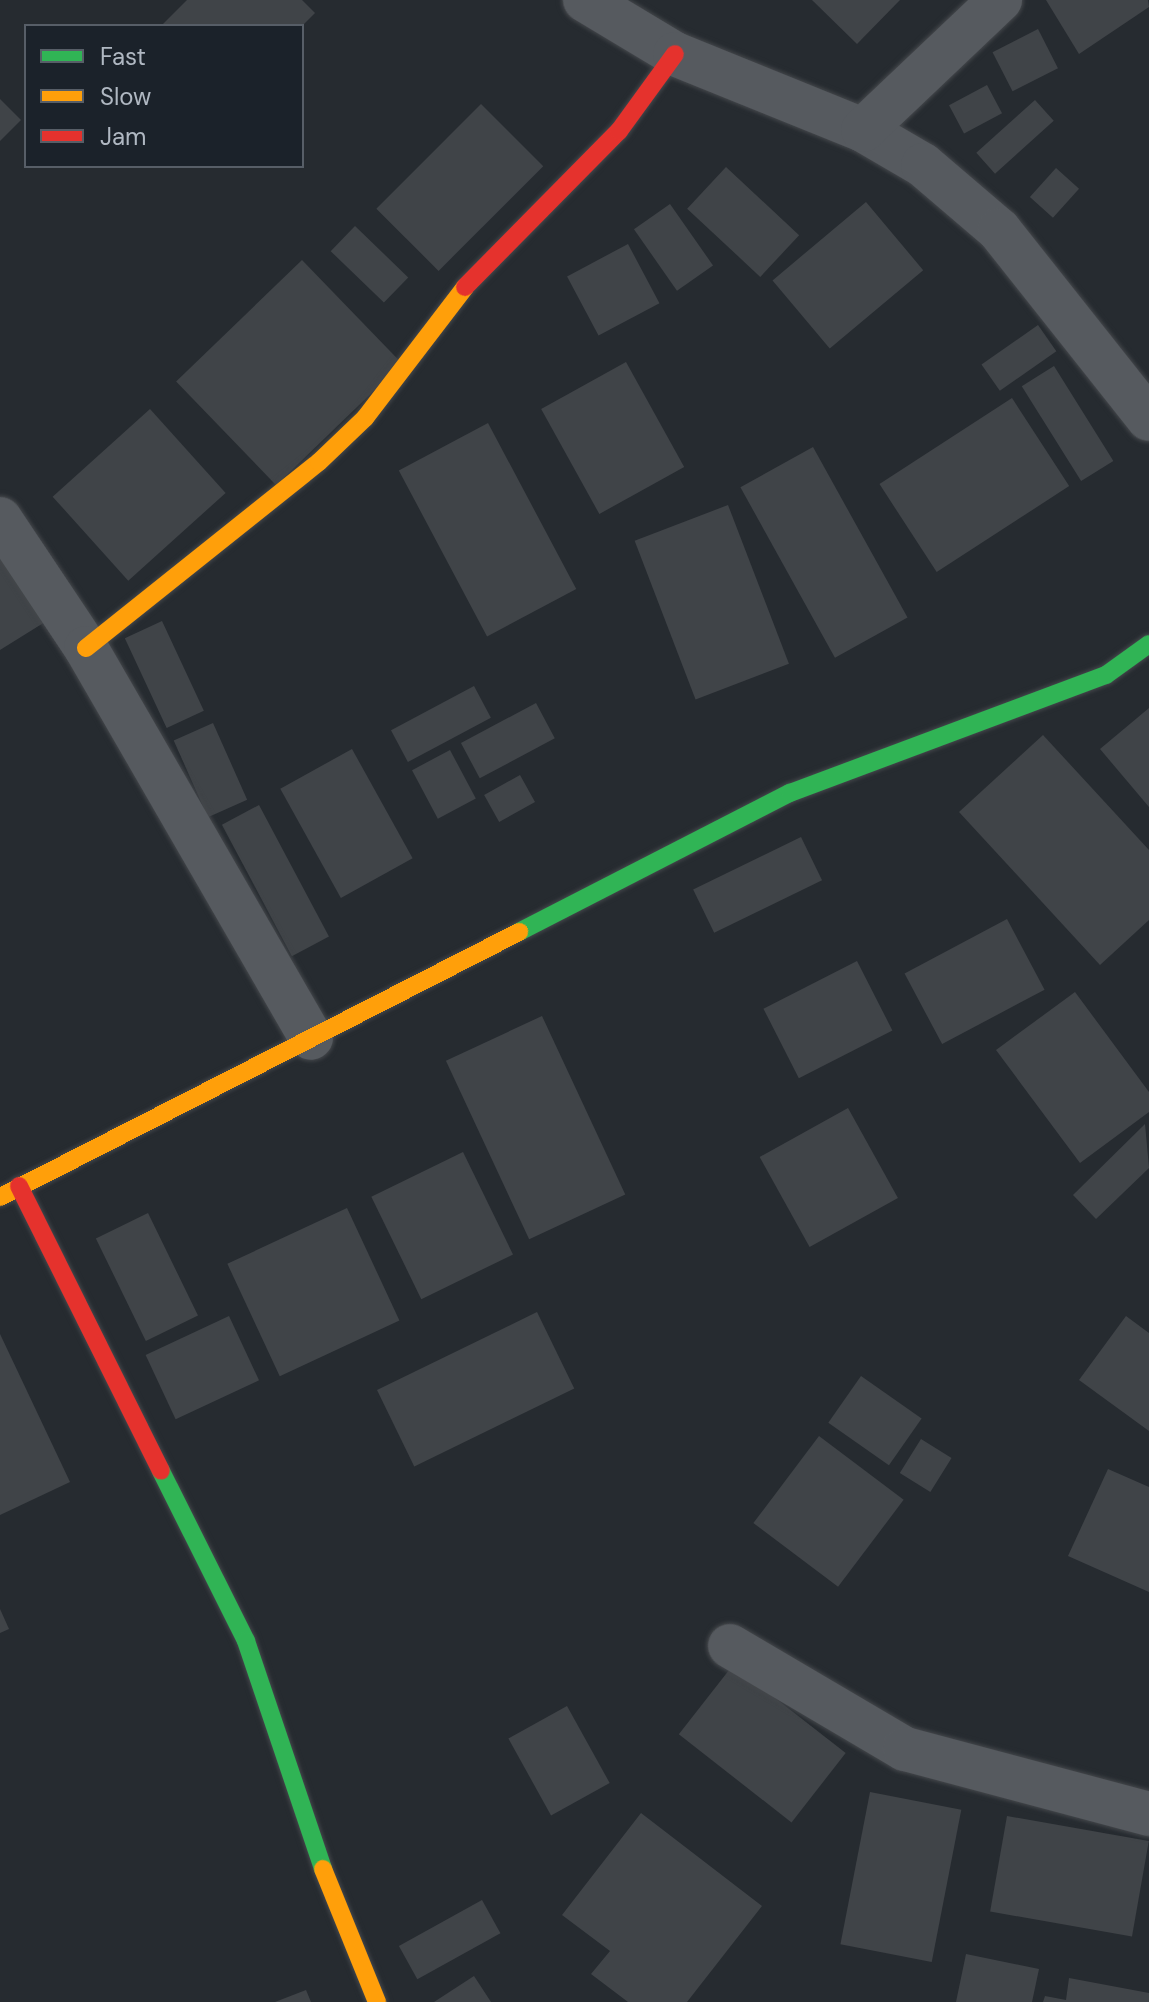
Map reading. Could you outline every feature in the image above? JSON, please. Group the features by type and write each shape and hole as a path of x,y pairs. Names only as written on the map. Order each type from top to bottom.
{"street":[{"path":"585,0 675,54 863,130 923,165 999,230 1149,419"},
{"path":"863,130 1000,0"},
{"path":"86,648 319,462 365,418 465,287 619,131 675,54"},
{"path":"0,519 86,648 311,1038"},
{"path":"0,1197 790,793 1106,675 1149,644"},
{"path":"19,1186 246,1641 340,1919 377,2002"},
{"path":"730,1646 905,1749 1149,1814"}],"building":[{"path":"187,0 302,0 315,13 304,24 163,24"},
{"path":"812,0 900,0 857,44"},
{"path":"1046,0 1148,0 1149,7 1079,54"},
{"path":"1038,29 1058,68 1013,91 993,52"},
{"path":"987,85 1002,113 964,133 949,105"},
{"path":"0,99 21,120 0,141"},
{"path":"1035,100 1054,121 995,174 976,153"},
{"path":"481,104 543,166 439,271 376,209"},
{"path":"726,167 799,235 760,277 687,209"},
{"path":"1056,168 1079,189 1053,218 1030,197"},
{"path":"866,202 923,270 830,349 773,280"},
{"path":"670,204 713,265 677,291 634,229"},
{"path":"355,226 408,277 384,303 331,251"},
{"path":"628,244 659,303 599,336 567,276"},
{"path":"302,260 402,364 276,485 176,382"},
{"path":"1038,325 1056,351 1000,391 981,365"},
{"path":"626,362 684,467 599,514 541,409"},
{"path":"1054,366 1113,461 1081,481 1022,386"},
{"path":"1012,398 1069,486 937,572 879,484"},
{"path":"150,409 226,493 128,581 53,497"},
{"path":"488,423 576,589 487,636 399,470"},
{"path":"813,447 908,618 835,658 740,487"},
{"path":"728,505 789,664 696,700 635,541"},
{"path":"0,548 45,622 0,650"},
{"path":"162,621 204,711 167,728 125,638"},
{"path":"474,686 491,718 408,762 391,730"},
{"path":"536,703 555,738 480,778 461,743"},
{"path":"1149,708 1149,807 1100,749"},
{"path":"213,723 247,800 208,817 174,740"},
{"path":"1043,735 1149,850 1149,920 1100,965 959,812"},
{"path":"352,749 413,858 341,898 280,789"},
{"path":"450,750 476,799 438,819 412,770"},
{"path":"520,775 535,802 499,822 484,795"},
{"path":"259,805 329,937 292,956 222,825"},
{"path":"801,837 822,880 714,933 693,890"},
{"path":"1007,919 1045,990 942,1044 905,973"},
{"path":"857,961 892,1030 799,1078 763,1009"},
{"path":"1075,992 1149,1092 1149,1112 1080,1163 996,1050"},
{"path":"542,1016 625,1195 529,1239 446,1061"},
{"path":"848,1108 898,1198 810,1247 760,1157"},
{"path":"1145,1124 1149,1168 1096,1219 1073,1195"},
{"path":"463,1152 513,1254 421,1299 371,1197"},
{"path":"347,1208 399,1320 280,1376 227,1264"},
{"path":"148,1213 198,1315 146,1341 96,1238"},
{"path":"537,1312 574,1388 414,1466 377,1390"},
{"path":"229,1316 259,1380 176,1419 146,1355"},
{"path":"1126,1316 1149,1333 1149,1431 1079,1380"},
{"path":"0,1334 70,1482 0,1515"},
{"path":"861,1376 922,1418 889,1465 828,1423"},
{"path":"819,1436 904,1500 838,1587 753,1523"},
{"path":"921,1439 952,1458 930,1492 900,1473"},
{"path":"1108,1469 1149,1487 1149,1592 1068,1556"},
{"path":"0,1609 9,1629 0,1633"},
{"path":"733,1665 846,1753 792,1822 679,1734"},
{"path":"567,1706 610,1783 551,1815 508,1738"},
{"path":"870,1792 961,1810 932,1962 840,1944"},
{"path":"641,1813 762,1906 687,2002 628,2002 591,1974 610,1951 562,1915"},
{"path":"1007,1816 1149,1841 1132,1937 990,1912"},
{"path":"482,1900 500,1933 417,1979 399,1946"},
{"path":"966,1954 1039,1969 1032,2002 956,2002"},
{"path":"474,1976 491,2002 434,2002"},
{"path":"1069,1978 1149,1993 1149,2002 1043,2002 1045,1996 1066,2000"},
{"path":"306,1990 311,2002 275,2002"}],"traffic: fast":[{"path":"519,932 790,793 1106,675 1149,644"},
{"path":"161,1471 246,1641 323,1869"}],"traffic: slow":[{"path":"86,648 319,462 365,418 465,287"},
{"path":"0,1197 519,932"},
{"path":"323,1869 377,2002"}],"traffic: jam":[{"path":"465,287 619,131 675,54"},
{"path":"19,1186 161,1471"}]}
